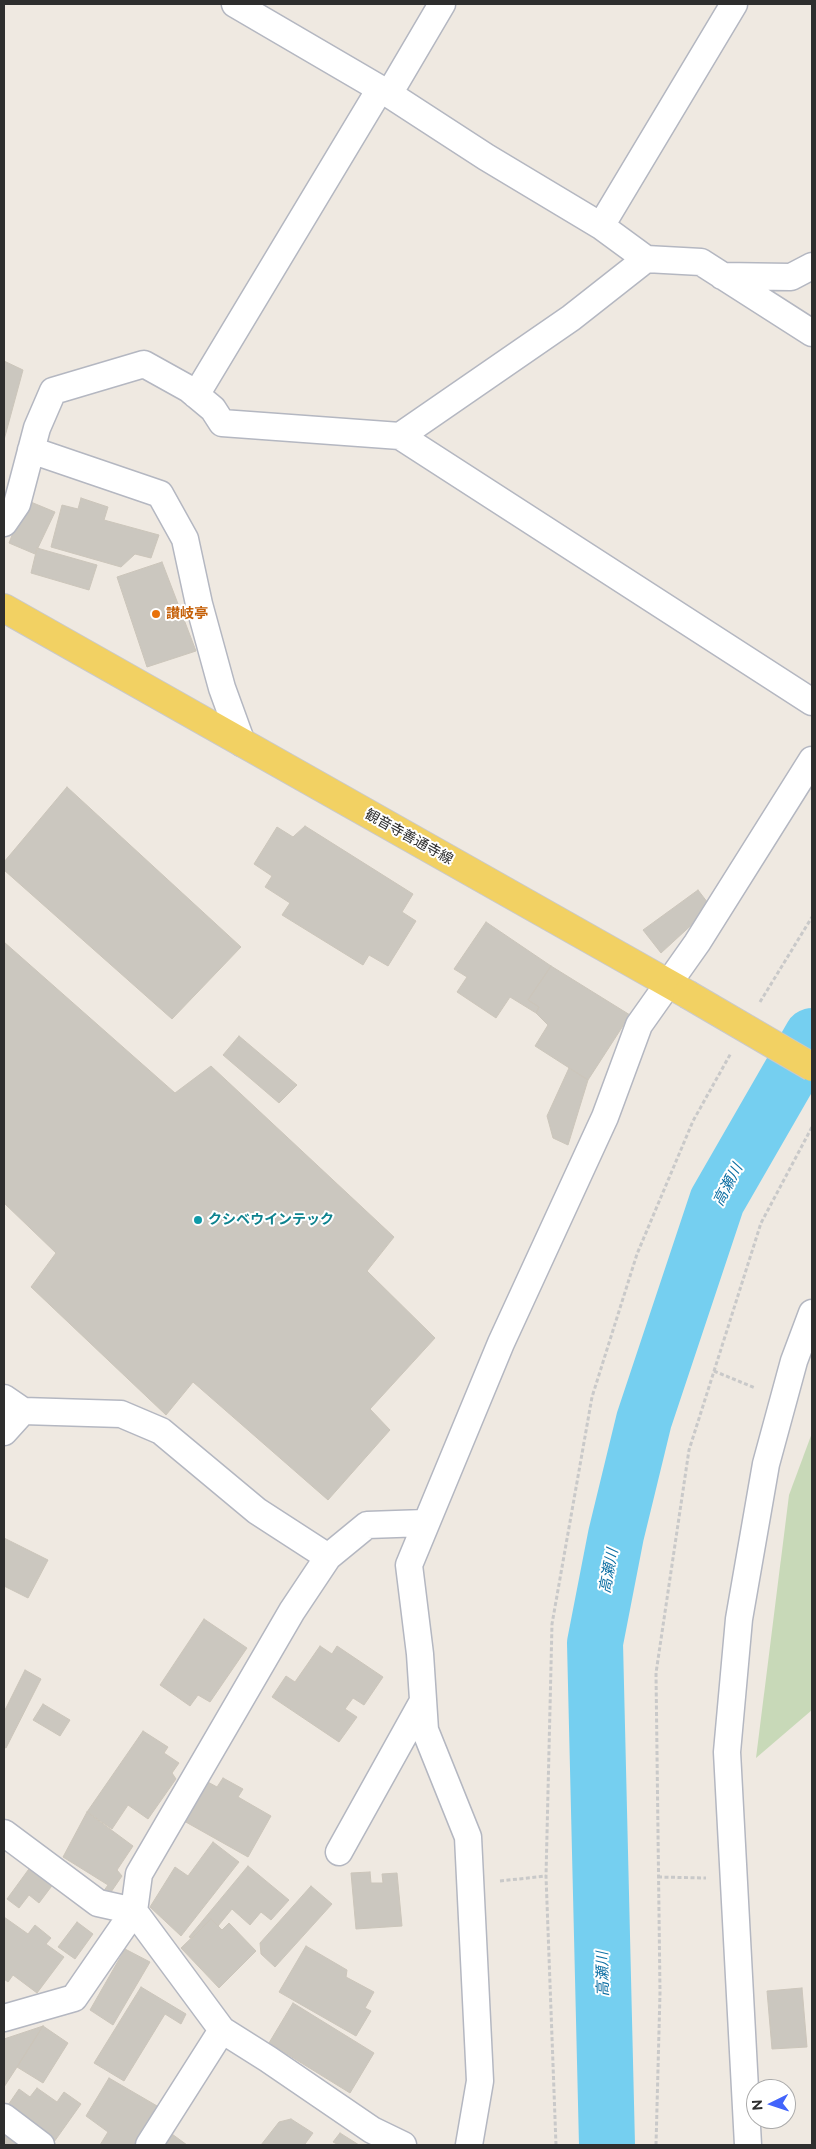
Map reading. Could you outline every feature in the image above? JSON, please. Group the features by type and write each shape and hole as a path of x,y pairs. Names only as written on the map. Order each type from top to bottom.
{"main road":[{"name":"観音寺善通寺線","path":"4,608 678,989 812,1067"}],"street":[{"path":"235,4 384,92 486,157 601,226 646,259 701,262 812,333"},
{"path":"196,395 384,92 442,4"},
{"path":"601,226 734,4"},
{"path":"400,436 571,318 646,259"},
{"path":"722,276 791,277 812,266"},
{"path":"4,522 17,504 37,428 53,391 144,364 196,395 213,409 222,423 400,436 812,702"},
{"path":"31,450 160,494 185,539 199,604 217,670 242,743"},
{"path":"469,2145 480,2081 468,1837 425,1730 420,1654 409,1565 500,1343 605,1117 638,1026 678,989 697,943 812,760"},
{"path":"748,2145 727,1752 739,1619 766,1464 794,1361 812,1314"},
{"path":"4,1432 13,1404 121,1414 161,1431 257,1511 328,1557"},
{"path":"4,2018 74,1998 134,1911 139,1874 292,1610 328,1557 367,1525 425,1523"},
{"path":"339,1852 423,1701"},
{"path":"4,1833 98,1903 134,1911 222,2030 372,2130 403,2145"},
{"path":"150,2145 222,2030"},
{"path":"4,2118 40,2145"}],"path":[{"path":"755,1010 812,917"},
{"path":"556,2145 546,1876 552,1624 592,1397 637,1254 693,1121 736,1045"},
{"path":"656,2145 660,1993 656,1673 689,1450 761,1223 812,1127"},
{"path":"714,1371 784,1400"},
{"path":"470,1884 546,1876"},
{"path":"658,1877 734,1879"}],"green space":[{"path":"812,1433 812,1710 756,1758 789,1495"}],"building":[{"path":"4,361 23,370 4,440"},
{"path":"81,498 108,507 104,520 159,535 151,558 135,554 121,567 51,547 62,505 78,509"},
{"path":"26,500 55,512 35,554 9,543"},
{"path":"37,548 97,565 89,590 31,573"},
{"name":"讃岐亭","path":"162,562 196,651 147,667 117,577"},
{"path":"67,787 241,947 172,1019 4,870 4,862"},
{"path":"305,826 413,894 402,912 416,921 388,966 369,955 363,965 282,915 290,903 265,887 272,876 254,864 277,827 293,837"},
{"path":"698,890 711,907 661,953 643,930"},
{"path":"486,922 551,966 528,1000 539,1007 536,1013 510,997 496,1018 457,992 467,977 454,969"},
{"name":"クシベウインテック","path":"4,942 175,1093 211,1066 394,1237 367,1271 435,1338 370,1409 390,1430 328,1500 193,1382 166,1415 31,1287 56,1253 4,1203"},
{"path":"551,966 630,1015 588,1080 535,1046 548,1025 536,1013 539,1007 528,1000"},
{"path":"239,1036 297,1085 279,1103 223,1055"},
{"path":"569,1068 588,1080 568,1145 553,1138 547,1116"},
{"path":"4,1538 48,1560 28,1598 4,1586"},
{"path":"204,1619 247,1648 210,1702 198,1695 190,1706 160,1685"},
{"path":"320,1646 332,1654 337,1646 383,1677 364,1705 353,1698 345,1709 357,1717 339,1742 272,1697 286,1676 295,1682"},
{"path":"25,1670 41,1679 6,1748 4,1747 4,1712"},
{"path":"43,1704 70,1720 60,1736 33,1720"},
{"path":"143,1731 168,1747 164,1753 179,1763 172,1773 176,1779 148,1819 128,1805 112,1829 87,1812"},
{"path":"223,1778 243,1789 238,1797 271,1816 248,1857 184,1821 206,1781 217,1787"},
{"path":"87,1812 133,1846 117,1870 122,1876 109,1895 103,1892 108,1885 63,1857"},
{"path":"213,1842 239,1862 181,1936 150,1907 175,1867 188,1876"},
{"path":"34,1862 57,1879 39,1903 29,1895 19,1908 7,1899"},
{"path":"248,1866 289,1900 271,1920 261,1912 250,1925 232,1909 218,1926 211,1919 192,1938 189,1937"},
{"path":"370,1872 371,1883 383,1883 382,1874 397,1873 402,1926 356,1929 351,1873"},
{"path":"311,1886 332,1904 275,1967 261,1954 260,1943"},
{"path":"4,1917 28,1934 35,1925 51,1938 46,1944 64,1957 37,1993 13,1975 8,1982 4,1979"},
{"path":"211,1919 222,1930 229,1923 256,1951 219,1988 181,1948"},
{"path":"77,1922 93,1934 75,1959 58,1947"},
{"path":"306,1946 347,1970 346,1977 374,1992 365,2008 371,2011 356,2036 279,1992"},
{"path":"125,1949 150,1962 113,2025 90,2010"},
{"path":"141,1987 186,2014 181,2024 165,2014 124,2081 94,2063"},
{"path":"802,1988 807,2047 772,2049 767,1991"},
{"path":"293,2003 374,2053 350,2093 269,2043"},
{"path":"43,2026 17,2067 4,2087 4,2039"},
{"path":"43,2026 68,2043 43,2083 17,2067"},
{"path":"109,2078 164,2110 141,2145 100,2145 108,2132 86,2116"},
{"path":"37,2088 57,2102 64,2092 81,2104 54,2142 6,2108 19,2089 30,2097"},
{"path":"291,2119 313,2133 305,2144 307,2145 261,2145 279,2122"},
{"path":"4,2126 28,2145 4,2145"},
{"path":"340,2133 359,2145 339,2145 333,2142"},
{"path":"172,2134 187,2145 164,2145"}],"waterway":[{"name":"高瀬川","path":"607,2145 595,1643 616,1535 644,1420 717,1201 812,1036"}],"place":[{"name":"讃岐亭","path":"156,614"},
{"name":"クシベウインテック","path":"198,1220"}]}
